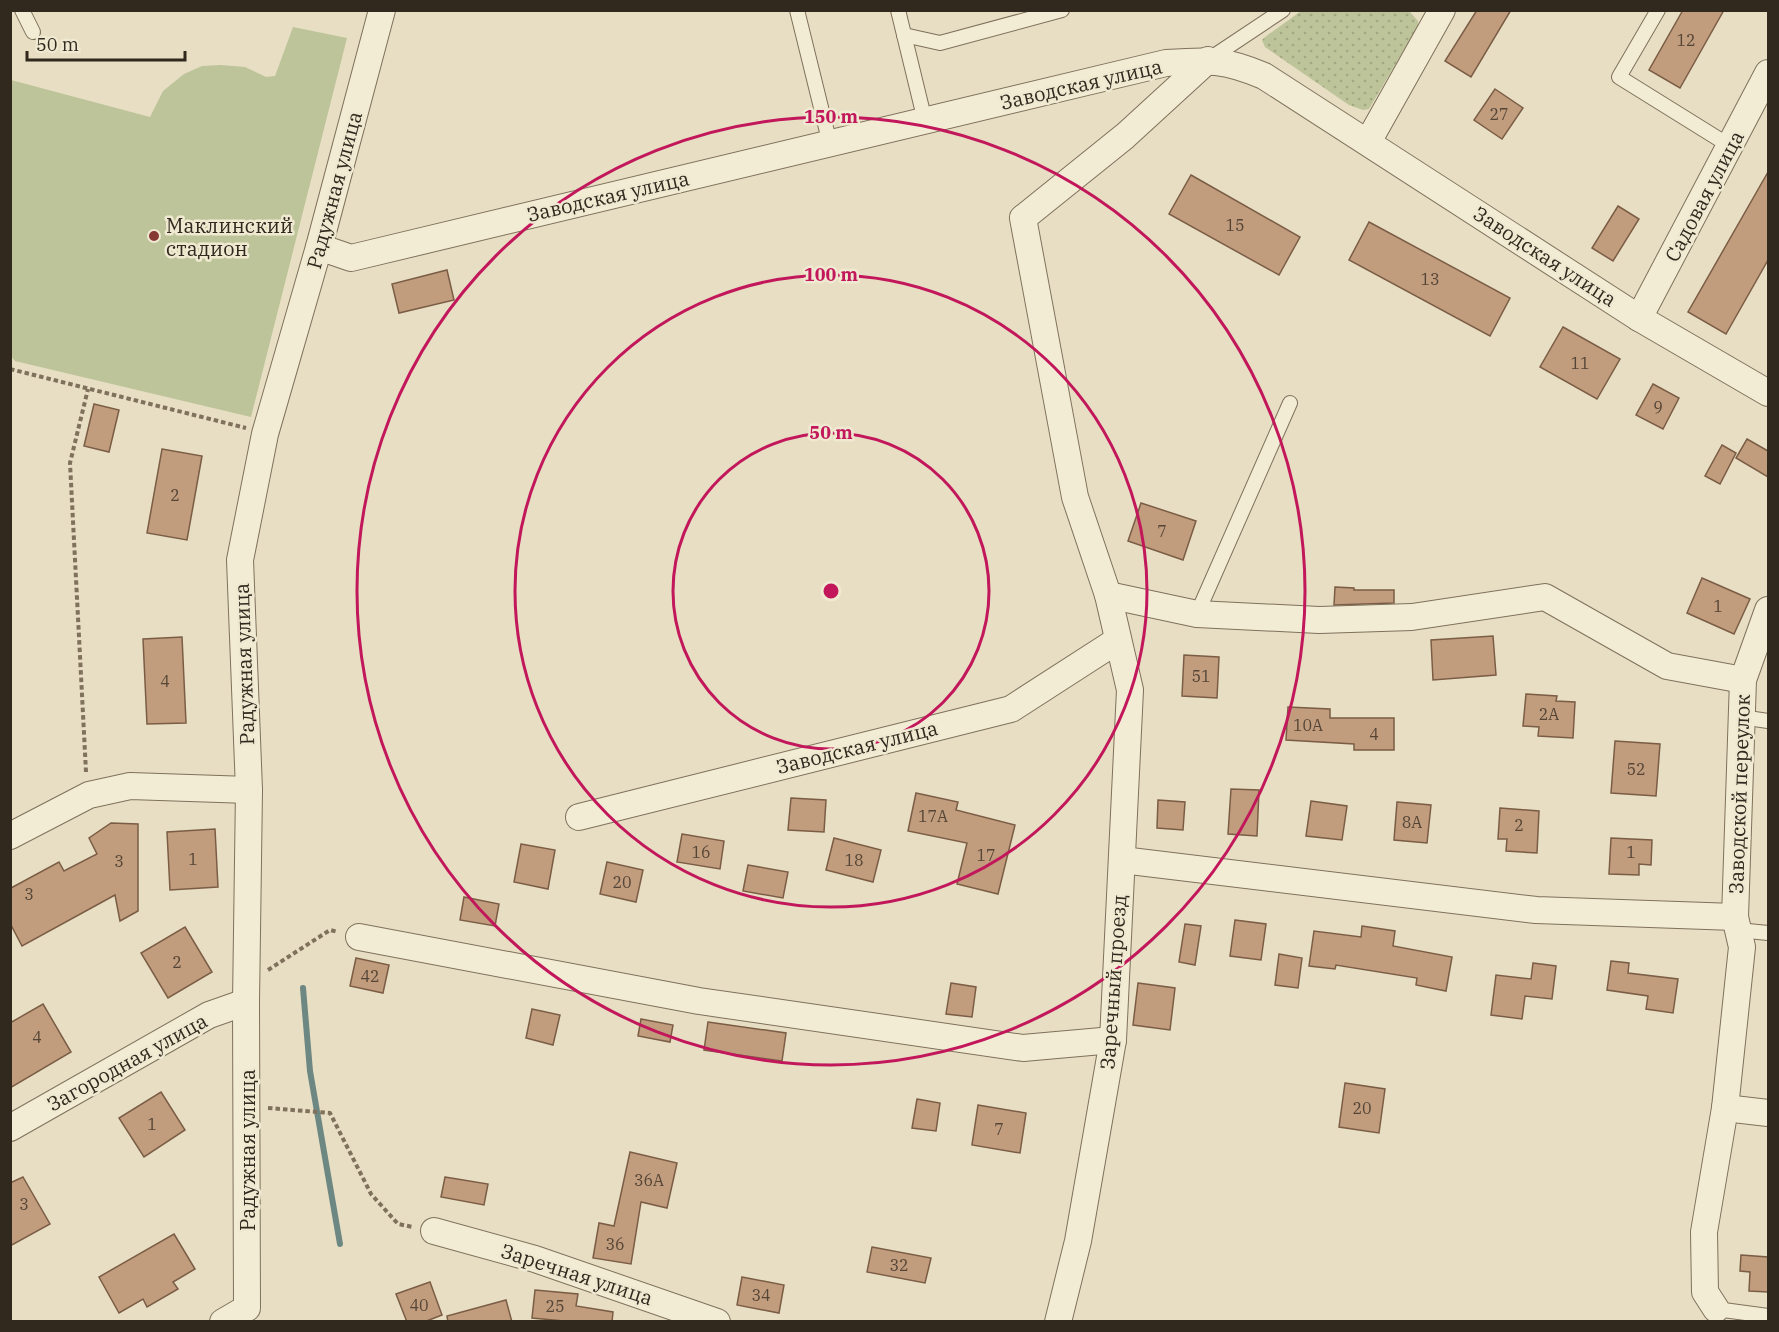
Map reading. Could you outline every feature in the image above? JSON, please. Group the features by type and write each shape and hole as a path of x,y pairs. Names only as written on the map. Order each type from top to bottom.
{"street":[{"name":"Радужная улица","path":"223,1322 247,1308 249,790 240,560 265,434 319,247 382,10"},
{"path":"1368,142 1442,10"},
{"name":"Заводская улица","path":"319,247 351,258 1166,63 1208,60 1235,64 1264,76 1639,318 1768,393"},
{"name":"Заречный проезд","path":"1058,1322 1078,1241 1113,1040 1130,690 1108,596 1075,497 1023,218 1125,136 1208,60"},
{"name":"Садовая улица","path":"1639,318 1768,73"},
{"name":"Заводской переулок","path":"1108,596 1197,614 1318,621 1412,617 1545,597 1667,666 1743,680 1736,924 1742,947 1725,1108 1704,1232 1705,1292 1716,1309"},
{"path":"1743,680 1768,610"},
{"name":"Заводская улица","path":"579,817 1011,709 1118,640"},
{"path":"10,836 89,795 130,786 249,790"},
{"path":"1122,860 1536,910 1736,924"},
{"path":"359,936 699,1001 1023,1048 1113,1040"},
{"name":"Загородная улица","path":"10,1128 247,993"},
{"path":"1725,1108 1768,1113"},
{"name":"Заречная улица","path":"435,1231 535,1258 717,1322"}],"lane":[{"path":"22,10 33,32"},
{"path":"797,10 830,144"},
{"path":"898,10 925,121"},
{"path":"904,35 940,43 1062,10"},
{"path":"1208,60 1283,10"},
{"path":"1658,10 1618,78 1730,146"},
{"path":"1197,614 1290,403"},
{"path":"1741,717 1768,721"},
{"path":"1736,924 1768,933"},
{"path":"1716,1309 1768,1316"}],"path":[{"path":"10,369 257,431"},
{"path":"88,388 70,463 84,760 89,795"},
{"path":"247,993 330,930 359,936"},
{"path":"247,1106 330,1113 371,1194 398,1224 435,1231"}],"green space":[{"path":"1301,11 1409,11 1418,21 1418,26 1369,109 1363,110 1349,105 1265,47 1262,40 1265,37"},
{"name":"Маклинский стадион","path":"293,27 347,38 251,417 15,361 10,355 11,80 150,117 163,91 184,74 202,66 245,67 266,77 275,76"}],"building":[{"path":"1477,10 1511,10 1471,77 1445,61"},
{"path":"1683,10 1724,10 1680,88 1649,70"},
{"path":"1495,89 1523,108 1502,139 1474,120"},
{"path":"1768,172 1768,260 1726,334 1688,312"},
{"path":"1191,175 1300,237 1279,275 1169,214"},
{"path":"1618,206 1639,219 1613,261 1592,248"},
{"path":"1369,222 1510,298 1490,336 1349,260"},
{"path":"447,270 454,300 399,313 392,284"},
{"path":"1563,327 1620,359 1597,399 1540,367"},
{"path":"1653,384 1679,398 1663,429 1636,415"},
{"path":"94,404 119,410 109,452 84,446"},
{"path":"1747,439 1768,451 1768,477 1736,458"},
{"path":"1722,445 1736,453 1720,484 1705,476"},
{"path":"162,449 202,456 187,540 147,533"},
{"path":"1141,503 1196,521 1183,560 1128,541"},
{"path":"1702,578 1750,599 1734,634 1687,613"},
{"path":"1335,587 1354,588 1354,590 1394,590 1394,603 1334,605"},
{"path":"1493,636 1496,675 1433,680 1431,640"},
{"path":"182,637 186,723 147,724 143,639"},
{"path":"1184,655 1219,657 1217,698 1182,696"},
{"path":"1526,694 1557,696 1556,701 1575,702 1573,738 1538,736 1539,727 1523,726"},
{"path":"1288,707 1330,709 1330,718 1394,718 1394,750 1354,750 1354,744 1286,740"},
{"path":"1615,741 1660,744 1656,796 1611,793"},
{"path":"1231,789 1259,790 1257,836 1228,834"},
{"path":"916,793 958,802 956,810 1015,825 998,894 957,884 967,843 908,831"},
{"path":"791,798 826,800 824,832 788,830"},
{"path":"1158,800 1185,802 1183,830 1157,828"},
{"path":"1311,801 1347,806 1342,840 1306,836"},
{"path":"1397,802 1431,805 1427,843 1394,840"},
{"path":"1500,808 1539,811 1537,853 1506,851 1507,839 1498,839"},
{"path":"111,823 138,824 138,911 120,921 115,895 22,946 11,925 11,888 59,862 64,871 97,854 89,838"},
{"path":"215,829 218,887 170,890 167,832"},
{"path":"682,834 724,841 720,869 677,862"},
{"path":"834,838 881,850 873,882 826,870"},
{"path":"1611,838 1652,840 1651,865 1639,864 1639,875 1609,874"},
{"path":"521,844 555,850 548,889 514,882"},
{"path":"607,862 643,870 636,902 600,894"},
{"path":"748,865 788,872 783,898 743,891"},
{"path":"464,897 499,904 495,926 460,920"},
{"path":"1235,920 1266,924 1261,960 1230,956"},
{"path":"1185,924 1201,926 1195,965 1179,962"},
{"path":"1362,926 1395,931 1393,946 1452,957 1446,991 1416,985 1417,978 1336,965 1335,969 1309,966 1314,931 1361,937"},
{"path":"185,927 212,972 168,998 141,953"},
{"path":"1279,954 1302,958 1298,988 1275,985"},
{"path":"356,958 389,965 383,993 350,986"},
{"path":"1611,961 1629,963 1628,973 1678,979 1673,1013 1646,1009 1648,996 1607,990"},
{"path":"1533,963 1556,966 1552,999 1525,996 1522,1019 1491,1015 1496,975 1531,979"},
{"path":"951,983 976,987 972,1017 946,1014"},
{"path":"1138,983 1175,988 1170,1030 1133,1025"},
{"path":"43,1004 71,1052 10,1088 10,1023"},
{"path":"532,1009 560,1015 553,1045 526,1038"},
{"path":"641,1019 673,1025 670,1042 638,1036"},
{"path":"708,1022 786,1033 782,1061 704,1050"},
{"path":"1345,1083 1385,1089 1379,1133 1339,1127"},
{"path":"161,1092 185,1130 144,1157 119,1118"},
{"path":"917,1099 940,1103 936,1131 912,1128"},
{"path":"978,1105 1026,1113 1020,1153 972,1145"},
{"path":"630,1152 677,1163 667,1208 641,1202 631,1264 593,1258 599,1223 614,1226"},
{"path":"23,1177 50,1224 10,1246 10,1183"},
{"path":"445,1177 488,1184 484,1205 441,1197"},
{"path":"174,1234 195,1269 173,1282 178,1289 147,1307 143,1299 119,1313 99,1277"},
{"path":"872,1247 931,1258 925,1283 867,1272"},
{"path":"1741,1255 1768,1257 1768,1292 1749,1291 1750,1272 1740,1271"},
{"path":"742,1277 784,1285 779,1313 737,1305"},
{"path":"430,1282 442,1315 424,1322 407,1322 396,1294"},
{"path":"535,1290 578,1294 576,1306 613,1312 612,1322 575,1322 532,1318"},
{"path":"506,1300 512,1322 448,1322 447,1316"}],"waterway":[{"path":"303,988 310,1071 340,1244"}],"place":[{"name":"Маклинский стадион","path":"154,236"}]}
